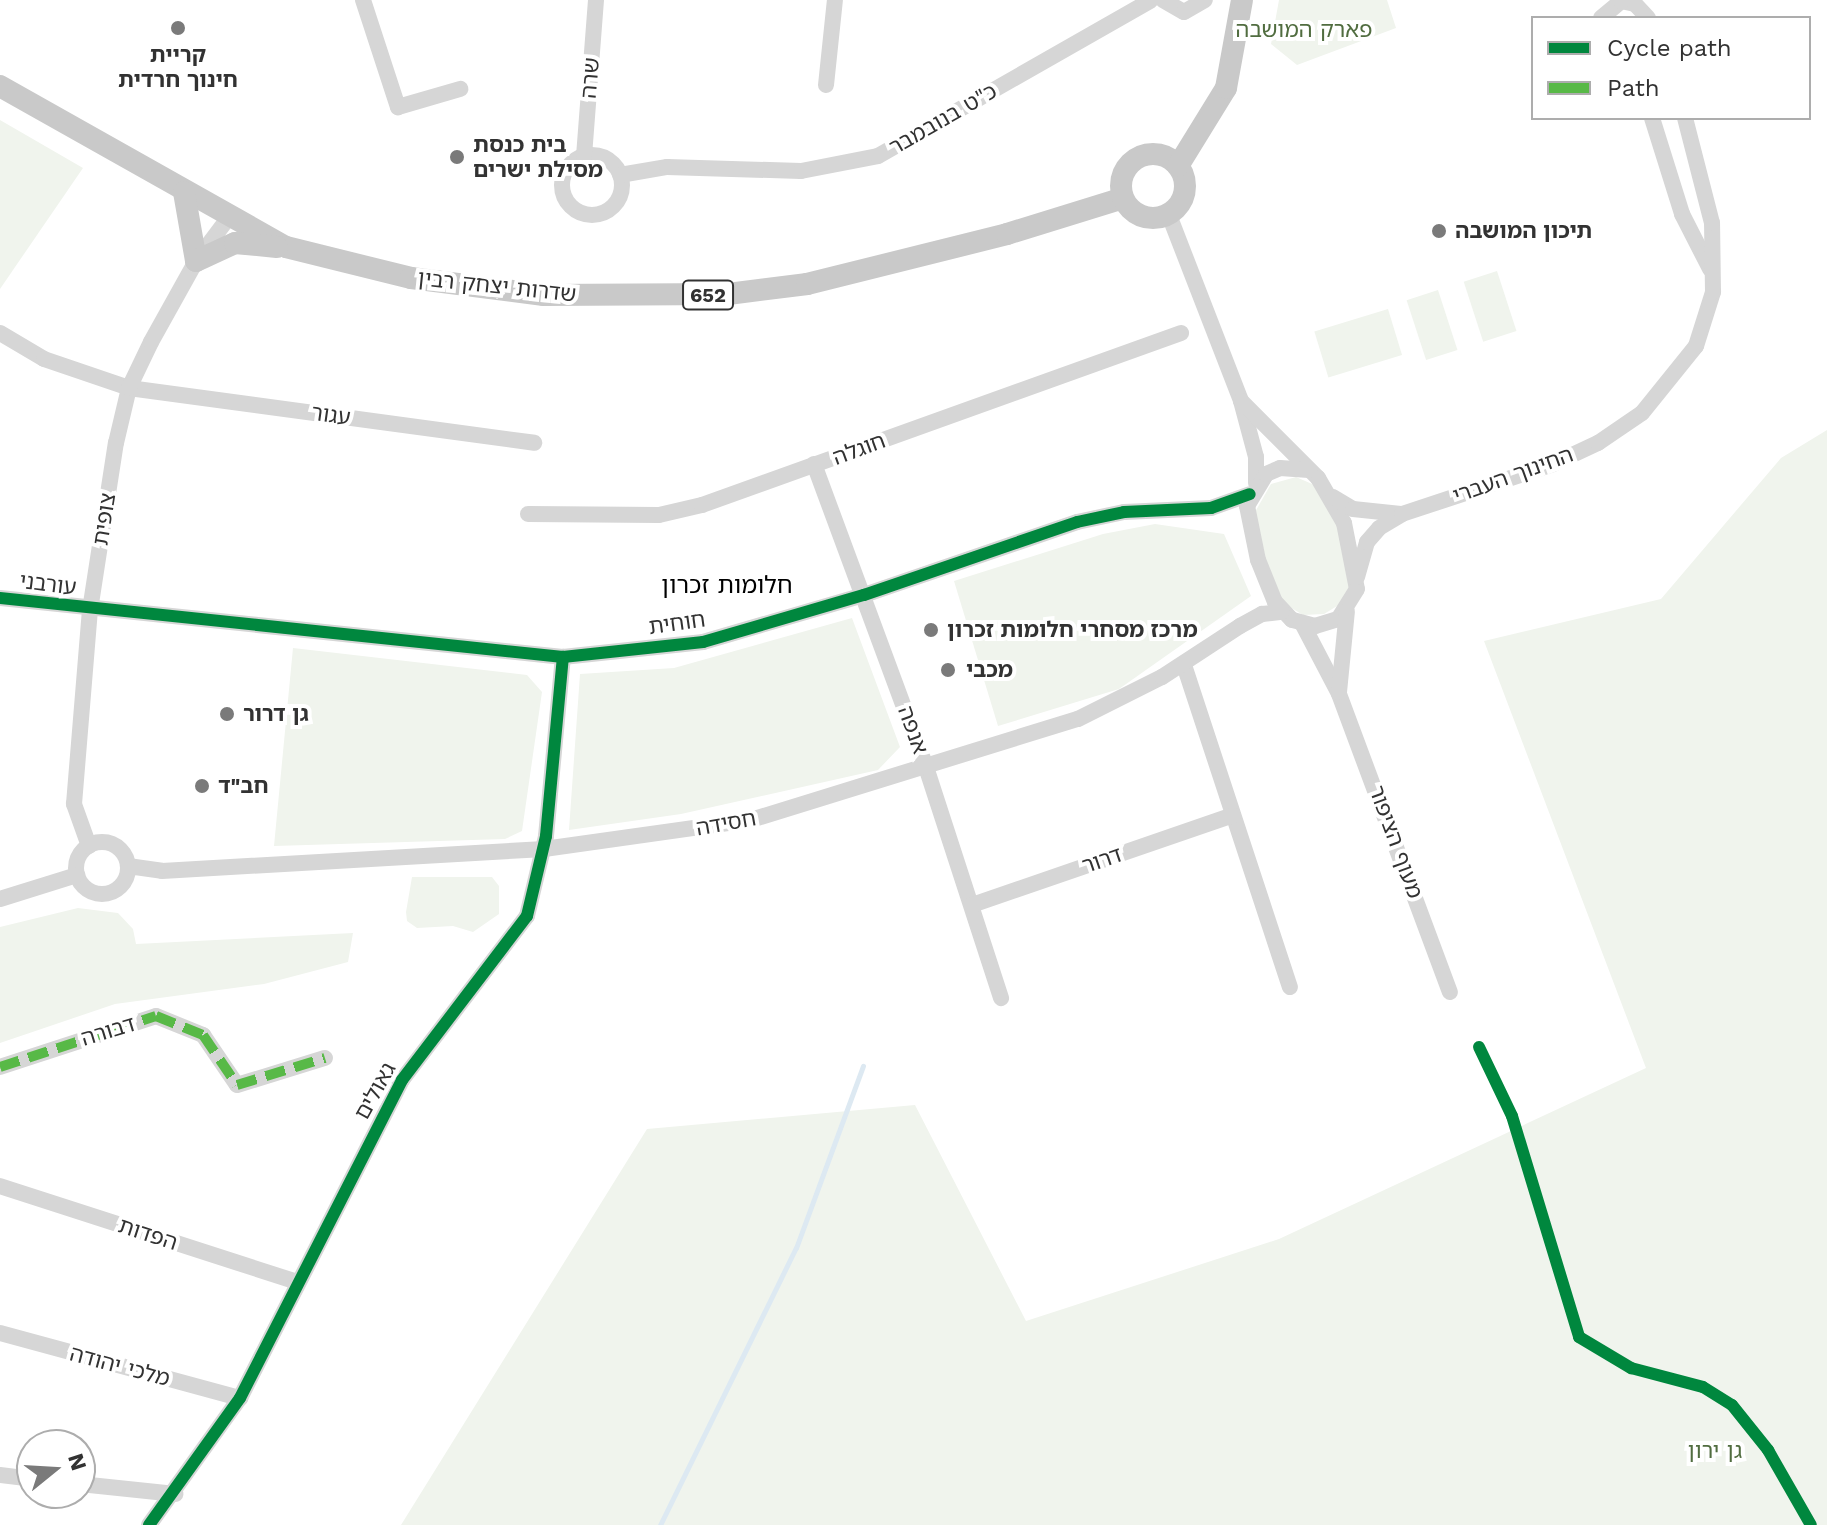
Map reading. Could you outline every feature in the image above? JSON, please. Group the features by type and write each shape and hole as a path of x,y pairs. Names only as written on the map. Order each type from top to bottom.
{"main road":[{"path":"1178,166 1226,88 1242,0"},
{"name":"שדרות יצחק רבין","path":"0,86 286,247 411,278 544,295 728,294 807,284 1007,234 1123,198"},
{"path":"1162,155 1178,166 1185,187 1169,215 1137,215 1123,198 1126,168 1142,156 1162,155"},
{"path":"184,192 196,261 235,243 286,247"}],"street":[{"path":"363,0 398,107 460,89"},
{"name":"שרה","path":"584,156 596,0"},
{"path":"826,85 835,0"},
{"name":"כ\"ט בנובמבר","path":"620,175 667,167 801,171 878,156 1151,0"},
{"path":"1163,0 1184,12 1205,0"},
{"path":"1603,16 1614,3 1628,1 1646,16"},
{"path":"1653,120 1682,214 1711,270"},
{"name":"החינוך העברי","path":"1357,577 1367,542 1402,514 1553,464 1598,443 1642,413 1696,346 1713,292 1712,223 1686,120"},
{"path":"584,156 602,156 620,175 615,204 598,215 578,212 562,187 567,168 584,156"},
{"path":"1169,215 1241,401 1256,457 1253,489 1247,506 1258,560 1282,612 1303,625 1327,624 1347,611 1357,577 1333,497 1241,401"},
{"name":"צופית","path":"89,846 74,804 90,610 129,388 196,261 229,217"},
{"name":"עגור","path":"0,333 44,359 129,388 534,443"},
{"name":"חוגלה","path":"528,514 659,515 814,464 1181,333"},
{"name":"אנפה","path":"814,464 926,767 1001,998"},
{"path":"1253,489 1280,468 1309,470"},
{"name":"חוחית","path":"90,610 563,657 703,642 864,595 1077,522 1124,512 1211,508 1253,489"},
{"name":"החינוך העברי","path":"1333,497 1353,509 1402,514"},
{"name":"עורבני","path":"0,598 90,610"},
{"name":"מעוף הציפור","path":"1339,694 1347,611"},
{"name":"חסידה","path":"128,866 162,871 544,849 751,820 1078,719 1184,665 1251,620 1282,612"},
{"name":"מעוף הציפור","path":"1303,625 1339,694 1450,992"},
{"name":"גאולים","path":"149,1525 175,1494 240,1398 402,1080 527,916 544,849 563,657"},
{"path":"1184,665 1290,987"},
{"name":"דרור","path":"972,905 1233,815"},
{"path":"89,846 117,846 128,866 119,888 104,894 88,890 77,875 79,855 89,846"},
{"path":"0,899 77,875"},
{"name":"דבורה","path":"0,1067 156,1016 203,1035 237,1085 325,1058"},
{"name":"הפדות","path":"0,1186 297,1282"},
{"name":"מלכי יהודה","path":"0,1333 240,1398"},
{"path":"96,1486 175,1494"}],"green space":[{"name":"פארק המושבה","path":"1279,0 1387,0 1396,28 1297,65 1271,44"},
{"path":"0,120 83,168 0,289"},
{"path":"1497,271 1516,331 1483,342 1464,282"},
{"path":"1438,290 1457,350 1426,360 1407,300"},
{"path":"1388,309 1402,355 1328,377 1314,332"},
{"name":"גן ירון","path":"1827,430 1827,1525 401,1525 647,1129 915,1105 1026,1321 1279,1239 1646,1068 1484,641 1661,599 1781,458"},
{"path":"1296,477 1319,487 1339,527 1350,584 1342,603 1324,614 1303,615 1285,604 1269,574 1255,512 1271,484"},
{"path":"1155,524 1224,534 1251,596 1119,689 998,726 954,581 1103,534"},
{"path":"852,618 900,747 878,770 681,814 569,830 580,674 674,668"},
{"path":"293,648 527,675 542,692 522,831 505,839 274,846"},
{"path":"412,877 492,877 499,886 499,914 473,932 453,926 417,928 407,921 406,912"},
{"path":"78,908 118,913 133,929 136,944 353,933 348,962 264,984 115,1004 0,1043 0,927"}],"waterway":[{"path":"660,1525 796,1248 863,1066"}],"marked path":[{"path":"0,1067 156,1016 203,1035 237,1085 325,1058"}],"cycle path":[{"path":"0,598 563,657 703,642 864,595 1077,522 1124,512 1211,508 1250,494"},
{"path":"149,1525 240,1398 402,1080 527,916 546,836 563,657"},
{"path":"1479,1047 1512,1116 1579,1337 1631,1368 1703,1387 1732,1405 1768,1450 1811,1525"}],"place":[{"name":"קריית חינוך חרדית","path":"178,28"},
{"name":"בית כנסת מסילת ישרים","path":"457,157"},
{"name":"תיכון המושבה","path":"1439,231"},
{"name":"מרכז מסחרי חלומות זכרון","path":"931,630"},
{"name":"מכבי","path":"948,670"},
{"name":"גן דרור","path":"227,714"},
{"name":"חב\"ד","path":"202,786"}],"district":[{"name":"חלומות זכרון","path":"727,586"}]}
